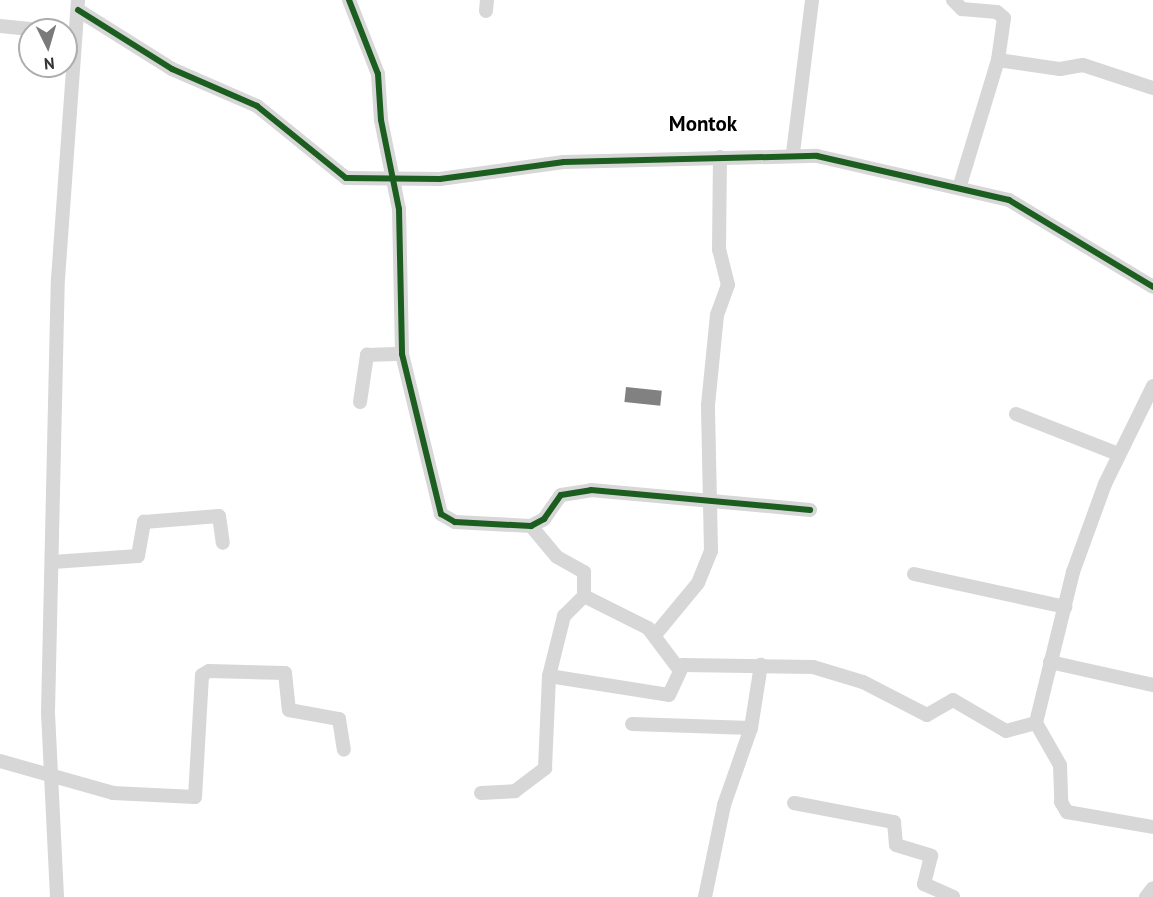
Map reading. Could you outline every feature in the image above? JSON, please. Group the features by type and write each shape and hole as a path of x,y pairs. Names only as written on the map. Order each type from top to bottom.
{"street":[{"path":"349,0 374,57 381,120 396,181 402,354 441,514 455,522 531,526 572,491 810,510"},
{"path":"793,153 812,0"},
{"path":"953,0 966,10 1003,15 998,60 960,185"},
{"path":"78,5 172,69 257,106 336,173 358,181 478,176 564,162 720,158 793,153 960,185 1009,200 1153,287"},
{"path":"0,26 18,28"},
{"path":"998,60 1060,69 1083,65 1153,88"},
{"path":"57,897 49,772 58,279 68,78"},
{"path":"656,635 675,618 708,565 708,405 717,315 728,285 719,250 720,158"},
{"path":"360,402 367,355 402,354"},
{"path":"1153,386 1118,454 1065,607 1036,723 1060,765 1061,802 1067,812 1153,827"},
{"path":"1016,414 1118,454"},
{"path":"53,562 138,556 144,522 219,516 223,543"},
{"path":"481,793 515,791 545,768 549,676 564,616 584,596 584,572 557,557 531,526"},
{"path":"914,574 1065,607"},
{"path":"549,676 669,695 674,692 678,668 656,635 584,596"},
{"path":"1050,662 1153,686"},
{"path":"678,668 761,665 836,673 927,715 952,700 1006,731 1036,723"},
{"path":"705,897 724,805 751,728 761,665"},
{"path":"0,761 49,772 112,793 195,797 202,675 209,671 285,673 292,713 339,719 344,750"},
{"path":"632,724 751,728"},
{"path":"794,803 894,822 896,845 930,856 922,891 953,897"},
{"path":"1146,897 1153,888"}],"building":[{"path":"626,387 662,391 660,406 624,402"}],"cycle path":[{"path":"349,0 378,74 381,120 399,209 402,354 441,514 455,522 531,526 544,519 561,495 591,490 810,510"},
{"path":"78,10 172,69 257,106 346,178 440,179 564,162 817,156 1009,200 1153,287"}],"district":[{"name":"Montok","path":"703,124"}]}
